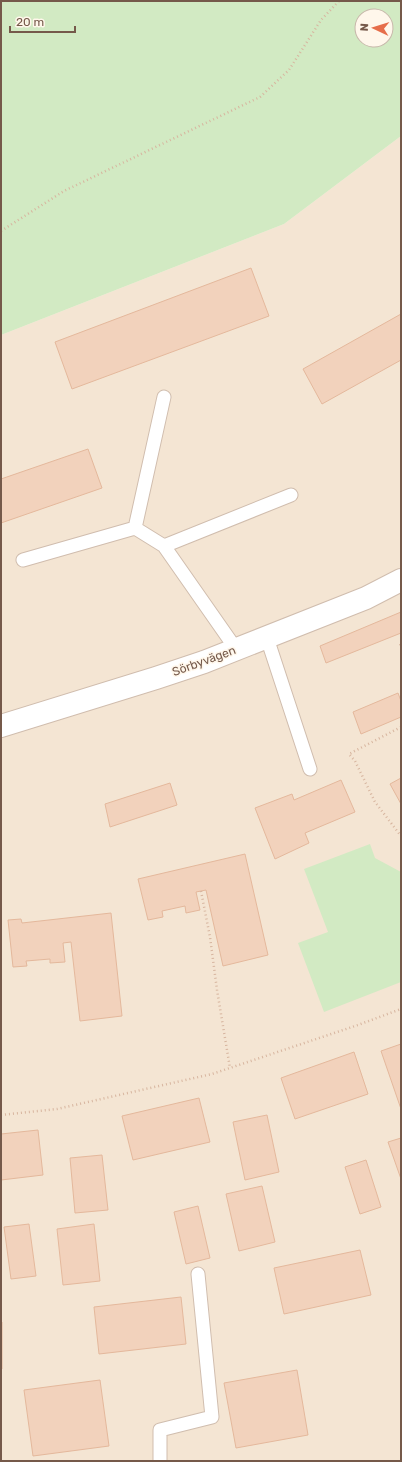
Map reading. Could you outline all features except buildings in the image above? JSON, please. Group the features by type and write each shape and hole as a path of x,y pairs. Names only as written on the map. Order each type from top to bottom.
{"street":[{"name":"Sörbyvägen","path":"1,726 156,678 267,638 366,598 401,580"}],"lane":[{"path":"135,528 164,397"},
{"path":"164,546 291,495"},
{"path":"23,560 135,528 164,546 236,649"},
{"path":"267,638 310,769"},
{"path":"160,1461 160,1430 212,1417 198,1274"}],"path":[{"path":"1,231 64,191 260,97 289,70 321,20 339,1"},
{"path":"401,727 349,754 375,802 401,836"},
{"path":"201,891 210,937 230,1068"},
{"path":"1,1115 57,1109 212,1074 401,1009"}],"shaded area":[{"path":"401,136 401,1461 1,1461 1,335 284,224"}],"green space":[{"path":"1,1 401,1 401,136 284,224 1,335"},
{"path":"370,844 375,858 401,872 401,982 324,1012 298,943 328,932 304,869"}]}
